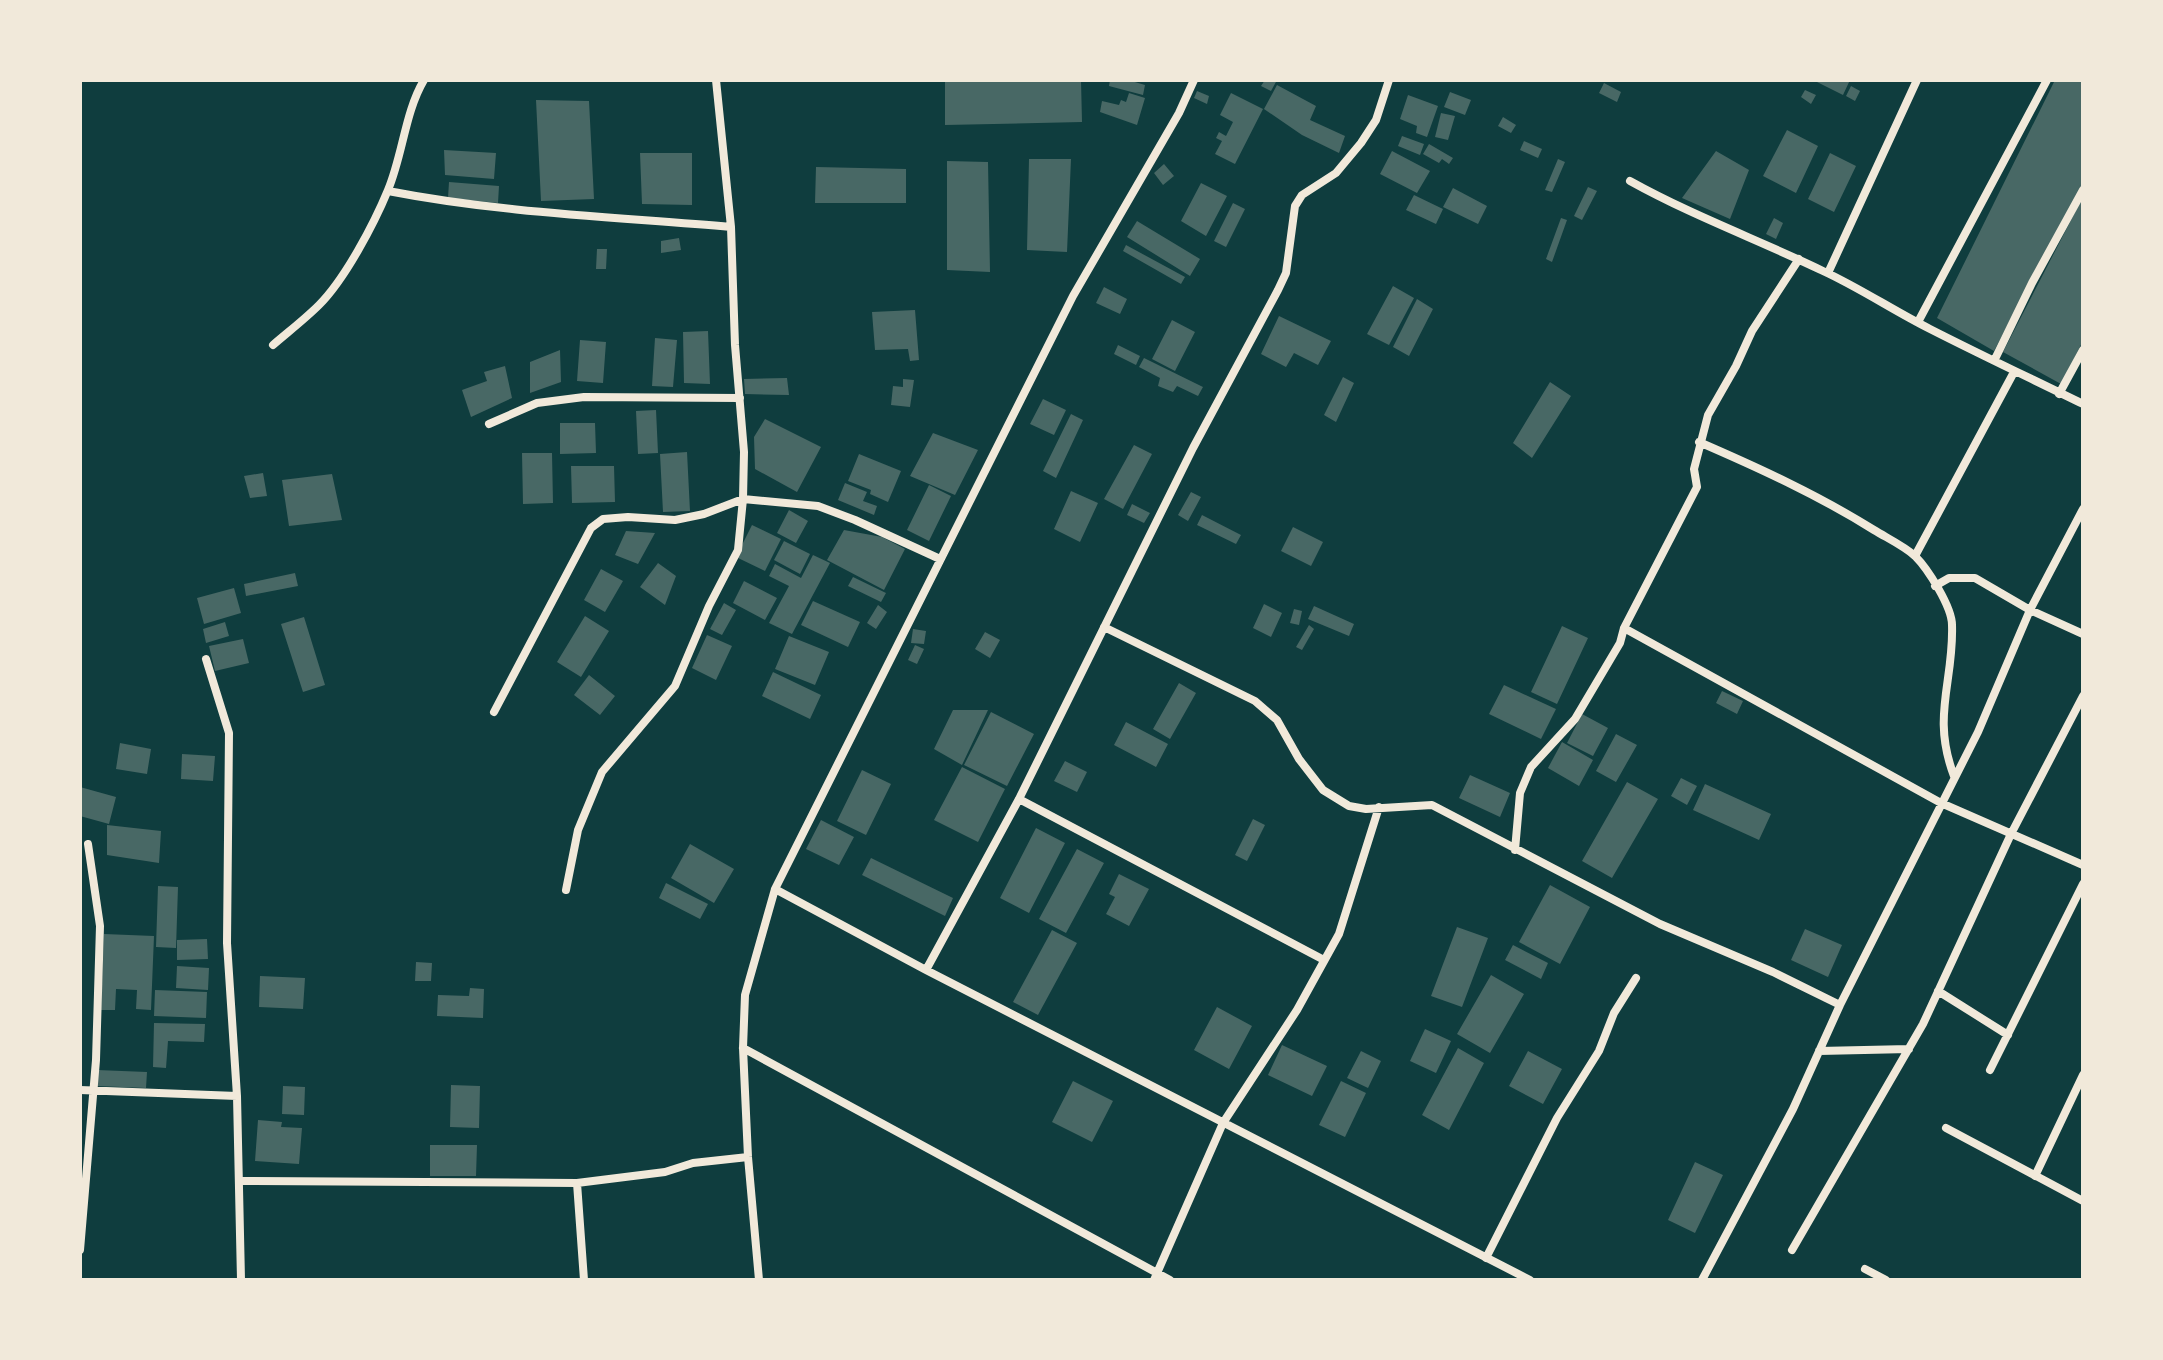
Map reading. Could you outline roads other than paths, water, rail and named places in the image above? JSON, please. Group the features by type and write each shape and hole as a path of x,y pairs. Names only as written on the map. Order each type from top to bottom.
{"street":[{"path":"273,345 320,304 343,274 388,191 406,136 413,98 424,80"},
{"path":"566,890 578,830 602,772 675,686 709,606 738,550 744,452 731,227 716,80"},
{"path":"759,1280 748,1157 743,1048 745,995 775,889 1073,296 1179,113 1194,80"},
{"path":"926,970 1019,799 1193,448 1282,282 1295,206 1302,195 1336,173 1353,153 1376,120 1389,80"},
{"path":"1828,273 1917,80"},
{"path":"1918,322 2047,80"},
{"path":"1630,181 1673,205 1828,273 1995,359 2014,372 2083,404"},
{"path":"1995,359 2083,190"},
{"path":"388,191 450,203 525,211 731,227"},
{"path":"1515,850 1520,793 1531,767 1575,719 1620,643 1624,628 1697,487 1694,469 1708,415 1752,331 1799,259"},
{"path":"2059,394 2083,350"},
{"path":"1915,556 2014,372"},
{"path":"489,424 537,403 584,397 740,398"},
{"path":"1699,442 1838,507 1915,556 1949,605 1952,625 1943,733 1945,752 1954,776"},
{"path":"494,712 591,528 603,519 675,520 704,514 743,499 818,506 940,559"},
{"path":"1702,1280 1793,1109 1840,1005 1978,732 2030,610 2083,509"},
{"path":"1935,586 1949,578 1975,578 2030,610 2083,634"},
{"path":"1104,627 1255,701 1277,720 1299,759 1323,790 1349,806 1366,809 1432,805 1660,924 1773,972 1840,1005"},
{"path":"1624,628 1941,803 2083,865"},
{"path":"206,659 229,733 227,943 237,1096 241,1280"},
{"path":"1792,1250 1909,1049 2011,834 2083,696"},
{"path":"1019,799 1324,960"},
{"path":"1156,1277 1223,1123 1297,1010 1339,934 1379,807"},
{"path":"80,1250 96,1060 100,926 88,844"},
{"path":"1990,1070 2083,884"},
{"path":"775,889 926,970 1530,1280"},
{"path":"1486,1258 1557,1118 1599,1051 1614,1013 1636,978"},
{"path":"1938,991 2008,1035"},
{"path":"743,1048 1156,1277 1170,1280"},
{"path":"1819,1051 1909,1049"},
{"path":"2035,1176 2083,1075"},
{"path":"80,1090 237,1096"},
{"path":"1946,1128 2083,1201"},
{"path":"239,1181 577,1183 748,1157"},
{"path":"577,1183 584,1280"},
{"path":"1865,1269 1886,1280"}]}
